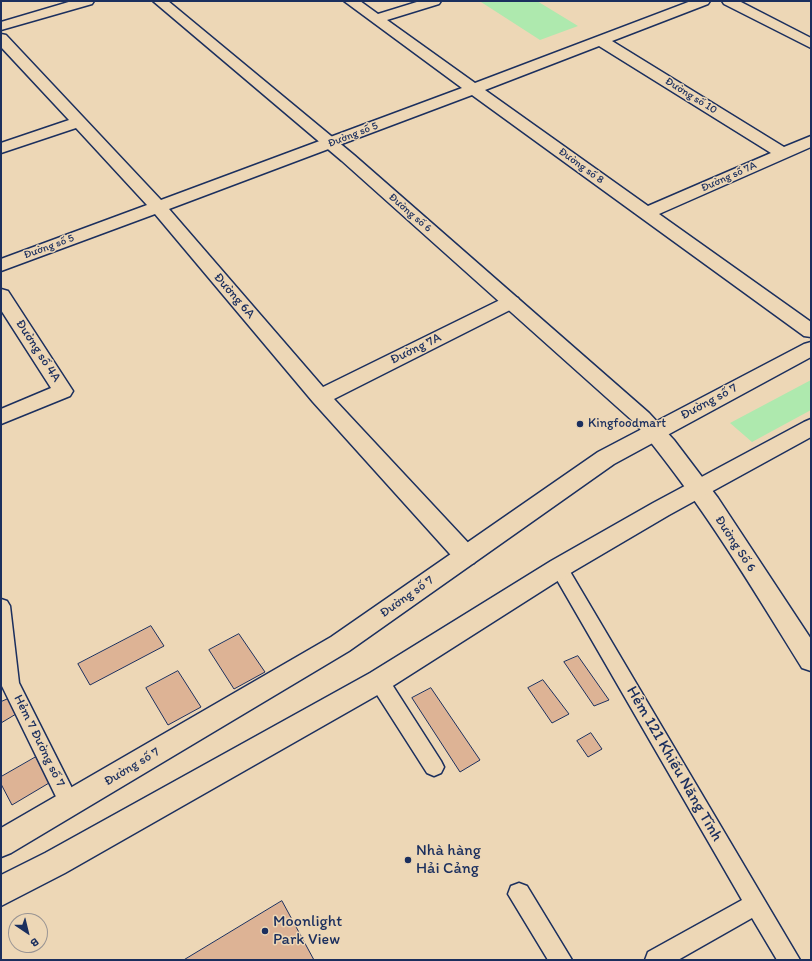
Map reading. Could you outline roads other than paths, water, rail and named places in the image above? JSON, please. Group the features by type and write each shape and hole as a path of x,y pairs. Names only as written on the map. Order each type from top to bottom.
{"street":[{"path":"1,26 86,1"},
{"name":"Đường số 6","path":"160,1 330,144 628,405 654,431"},
{"name":"Đường số 8","path":"351,1 648,213 811,332"},
{"path":"377,20 434,1"},
{"name":"Đường số 5","path":"1,265 330,144 703,1"},
{"path":"729,1 811,44"},
{"name":"Đường 6A","path":"1,38 158,208 320,397 466,556"},
{"name":"Đường số 10","path":"600,40 783,153"},
{"path":"1,148 78,122"},
{"name":"Đường số 7A","path":"648,213 811,141"},
{"name":"Đường số 4A","path":"1,295 64,391 1,417"},
{"name":"Đường 7A","path":"320,397 511,302"},
{"name":"Đường số 7","path":"1,843 70,804 340,644 606,458 654,431 811,349"},
{"path":"1,891 62,859 379,681 560,568 698,489 811,427"},
{"name":"Đường Số 6","path":"654,431 698,489 811,660"}],"lane":[{"name":"Hẻm 121 Khiếu Năng Tĩnh","path":"560,568 789,960"},
{"name":"Hẻm 7 Đường số 7","path":"1,606 10,682 70,804"},
{"path":"379,681 434,767"},
{"path":"519,894 561,960"},
{"path":"656,960 756,904"}],"place":[{"name":"Kingfoodmart","path":"580,424"},
{"name":"Nhà hàng Hải Cảng","path":"408,860"},
{"name":"Moonlight Park View","path":"265,931"}]}
